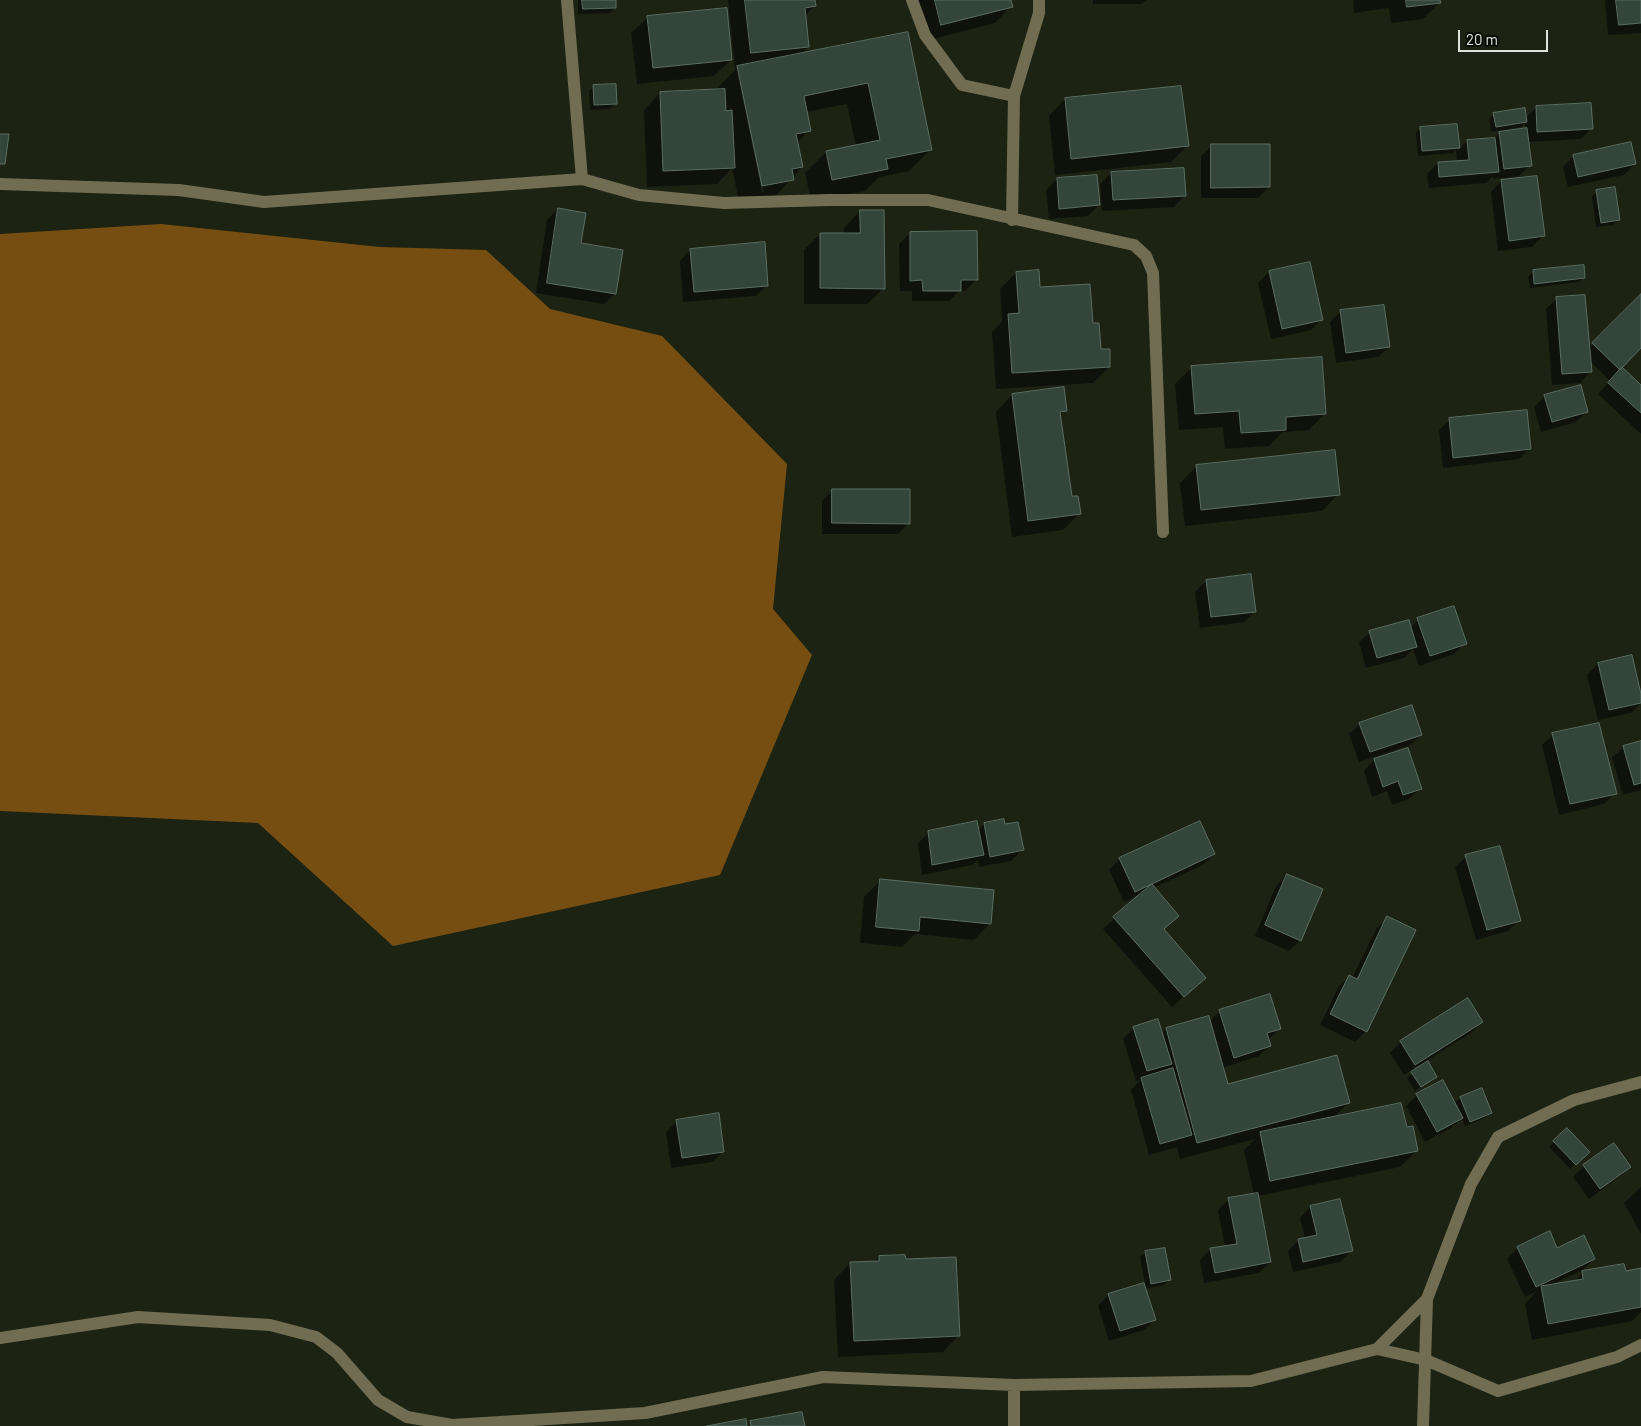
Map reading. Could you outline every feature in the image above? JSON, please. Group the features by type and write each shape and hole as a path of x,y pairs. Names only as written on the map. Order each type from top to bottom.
{"street":[{"path":"566,0 582,179"},
{"path":"912,0 925,35 962,85 1014,96"},
{"path":"1012,220 1014,96 1039,13 1039,0"},
{"path":"0,184 179,190 264,202 582,179 640,196 724,203 928,200 1012,220 1134,245 1146,256 1152,273 1163,532"},
{"path":"1423,1426 1428,1299 1471,1184 1498,1137 1574,1100 1641,1082"},
{"path":"1377,1349 1428,1299"},
{"path":"0,1338 138,1317 270,1325 316,1337 337,1353 378,1400 407,1417 452,1425 645,1413 822,1377 1014,1385 1251,1381 1377,1349 1426,1360 1498,1391 1617,1357 1641,1345"},
{"path":"1014,1385 1014,1426"}],"shaded area":[{"path":"161,224 380,247 486,250 550,309 662,336 787,464 773,609 812,655 720,875 393,946 258,823 0,811 0,234"}],"building":[{"path":"582,0 616,0 616,8 583,9"},
{"path":"745,0 815,0 816,6 805,8 809,47 751,53"},
{"path":"935,0 1011,0 1013,7 941,25"},
{"path":"1406,0 1440,0 1441,3 1407,7"},
{"path":"1616,0 1641,0 1641,23 1619,25"},
{"path":"727,8 732,60 653,68 647,16"},
{"path":"908,32 932,150 886,159 888,169 832,180 826,151 880,140 868,83 804,96 811,131 796,134 803,167 792,169 794,180 762,186 737,66"},
{"path":"616,84 617,104 594,105 593,85"},
{"path":"1181,86 1189,146 1071,159 1065,98"},
{"path":"725,89 726,111 732,110 735,168 663,171 660,92"},
{"path":"1591,103 1593,129 1537,132 1536,106"},
{"path":"1525,108 1527,122 1496,127 1493,113"},
{"path":"1457,124 1460,148 1422,151 1420,127"},
{"path":"1527,128 1532,166 1504,169 1499,132"},
{"path":"0,134 9,134 5,164 0,164"},
{"path":"1495,138 1499,172 1439,177 1438,162 1469,160 1467,140"},
{"path":"1631,142 1636,164 1578,177 1573,155"},
{"path":"1211,144 1270,144 1270,187 1211,188"},
{"path":"1184,168 1186,196 1113,200 1111,172"},
{"path":"1097,175 1100,205 1059,209 1057,178"},
{"path":"1537,176 1545,236 1509,241 1501,180"},
{"path":"1615,187 1620,220 1601,223 1596,190"},
{"path":"558,208 586,213 581,243 623,250 616,294 547,283"},
{"path":"860,210 884,210 885,289 820,288 820,233 860,233"},
{"path":"977,231 978,280 961,280 961,291 923,291 922,280 910,281 910,232"},
{"path":"765,242 768,286 694,292 690,249"},
{"path":"1310,262 1323,320 1282,329 1269,271"},
{"path":"1584,265 1585,278 1534,284 1533,270"},
{"path":"1039,270 1040,287 1090,284 1093,323 1099,323 1101,349 1110,349 1110,367 1012,373 1008,314 1019,313 1016,272"},
{"path":"1641,294 1641,348 1620,370 1592,343"},
{"path":"1585,295 1592,372 1562,374 1556,297"},
{"path":"1384,305 1390,347 1346,353 1340,310"},
{"path":"1322,357 1326,414 1286,417 1286,430 1241,433 1239,411 1195,414 1191,366"},
{"path":"1622,367 1641,385 1641,413 1608,383"},
{"path":"1581,385 1588,412 1552,422 1544,395"},
{"path":"1064,387 1067,411 1060,412 1072,496 1078,496 1081,514 1028,521 1012,394"},
{"path":"1527,410 1531,449 1453,458 1449,418"},
{"path":"1335,450 1340,495 1201,510 1196,465"},
{"path":"832,489 910,489 910,524 832,523"},
{"path":"1251,574 1256,612 1211,617 1206,580"},
{"path":"1454,606 1467,644 1430,656 1417,618"},
{"path":"1409,620 1417,647 1377,658 1369,631"},
{"path":"1632,655 1641,694 1641,703 1609,710 1598,663"},
{"path":"1412,705 1422,735 1370,752 1359,723"},
{"path":"1599,723 1617,794 1570,804 1552,733"},
{"path":"1641,741 1641,783 1634,785 1623,746"},
{"path":"1408,748 1422,789 1403,795 1398,781 1383,787 1374,759"},
{"path":"1004,819 1005,824 1018,822 1024,850 990,857 984,823"},
{"path":"977,821 984,855 932,865 928,831"},
{"path":"1200,821 1215,854 1135,892 1119,858"},
{"path":"1500,846 1521,921 1487,930 1465,855"},
{"path":"1287,874 1323,889 1301,941 1265,925"},
{"path":"880,879 994,890 991,924 920,917 919,931 876,927"},
{"path":"1152,884 1179,916 1164,929 1206,978 1184,997 1113,917"},
{"path":"1387,916 1416,930 1367,1032 1330,1014 1349,975 1357,979"},
{"path":"1270,994 1281,1029 1267,1033 1271,1046 1234,1058 1219,1010"},
{"path":"1468,998 1483,1022 1415,1065 1400,1041"},
{"path":"1209,1016 1228,1084 1337,1055 1350,1103 1197,1143 1166,1028"},
{"path":"1158,1019 1172,1064 1147,1071 1133,1027"},
{"path":"1428,1061 1437,1077 1421,1087 1411,1072"},
{"path":"1173,1068 1192,1135 1160,1144 1141,1078"},
{"path":"1443,1080 1463,1118 1437,1132 1416,1094"},
{"path":"1482,1088 1492,1113 1470,1122 1460,1097"},
{"path":"1401,1103 1407,1127 1413,1126 1418,1151 1270,1181 1260,1132"},
{"path":"719,1113 724,1152 682,1158 676,1120"},
{"path":"1567,1128 1590,1152 1576,1165 1553,1141"},
{"path":"1614,1143 1631,1167 1600,1189 1583,1165"},
{"path":"1258,1193 1271,1262 1215,1273 1210,1248 1237,1244 1228,1198"},
{"path":"1340,1199 1353,1251 1303,1262 1298,1239 1317,1235 1310,1206"},
{"path":"1550,1231 1557,1248 1584,1235 1595,1259 1536,1287 1517,1247"},
{"path":"1165,1248 1171,1280 1151,1284 1145,1251"},
{"path":"905,1255 906,1259 956,1257 960,1336 854,1341 850,1262 879,1261 879,1256"},
{"path":"1624,1264 1626,1271 1641,1268 1641,1307 1548,1324 1541,1286 1583,1279 1582,1271"},
{"path":"1144,1283 1156,1320 1120,1331 1108,1294"},
{"path":"802,1412 805,1426 751,1426 750,1421"},
{"path":"746,1419 747,1426 707,1426"}]}
